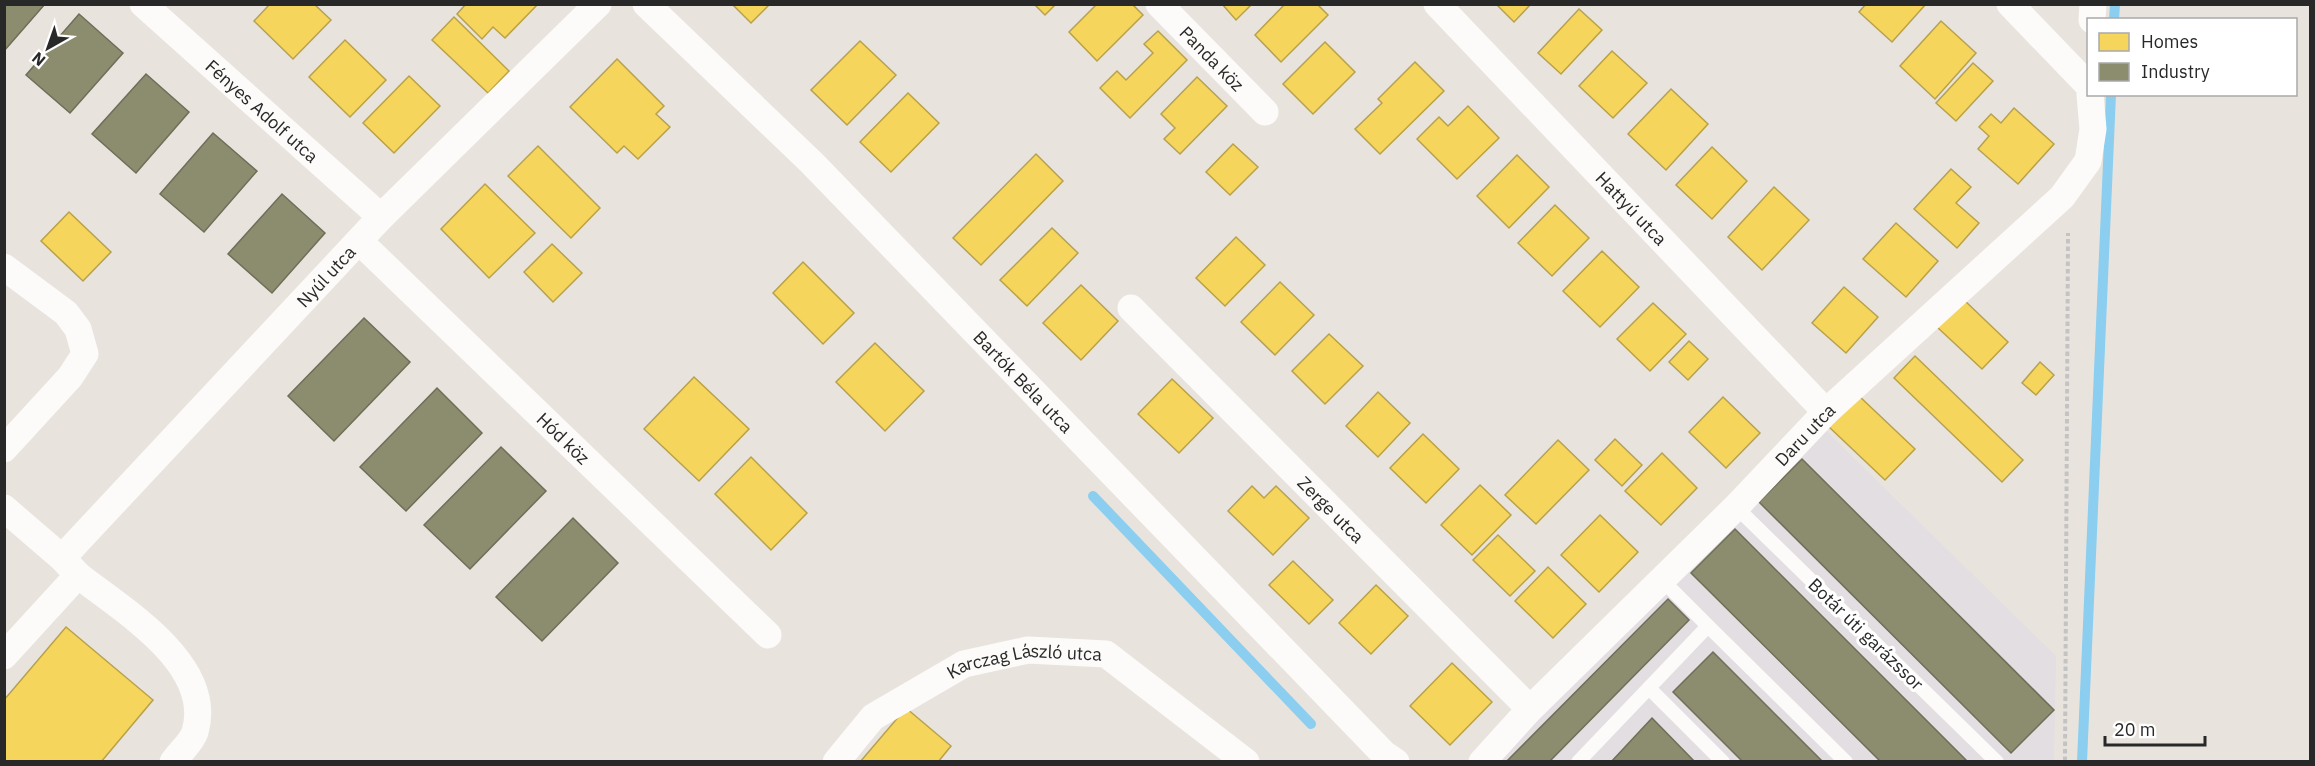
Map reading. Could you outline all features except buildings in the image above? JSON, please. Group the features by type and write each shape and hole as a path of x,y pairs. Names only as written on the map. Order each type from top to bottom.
{"street":[{"name":"Fényes Adolf utca","path":"143,4 381,217"},
{"name":"Nyúl utca","path":"4,656 70,566 381,217 598,4"},
{"name":"Bartók Béla utca","path":"646,4 812,163 1385,759"},
{"name":"Panda köz","path":"1159,4 1265,112"},
{"name":"Hattyú utca","path":"1437,4 1826,412"},
{"path":"2010,4 2087,84"},
{"name":"Daru utca","path":"1482,762 1530,709 1736,507 1826,412 2062,197 2088,161 2093,129 2090,96"},
{"name":"Hód köz","path":"359,242 768,635"},
{"path":"4,267 66,314 78,329 85,354 70,378 4,449"},
{"name":"Zerge utca","path":"1131,308 1530,709"},
{"path":"4,508 173,652 191,680 197,708 195,733 173,762"},
{"name":"Karczag László utca","path":"836,762 873,717 964,664 1028,650 1106,654 1246,762"}],"lane":[{"name":"Botár úti garázssor","path":"1736,507 1997,762"},
{"path":"1662,580 1846,762"},
{"path":"1583,760 1708,626"},
{"path":"1649,688 1724,762"}],"path":[{"path":"2062,197 2068,215 2065,762"}],"shaded area":[{"path":"1823,428 2056,656 2054,761 1495,762"}],"waterway":[{"path":"2114,18 2115,4"},
{"path":"2082,762 2111,96"},
{"path":"1093,496 1311,724"}]}
